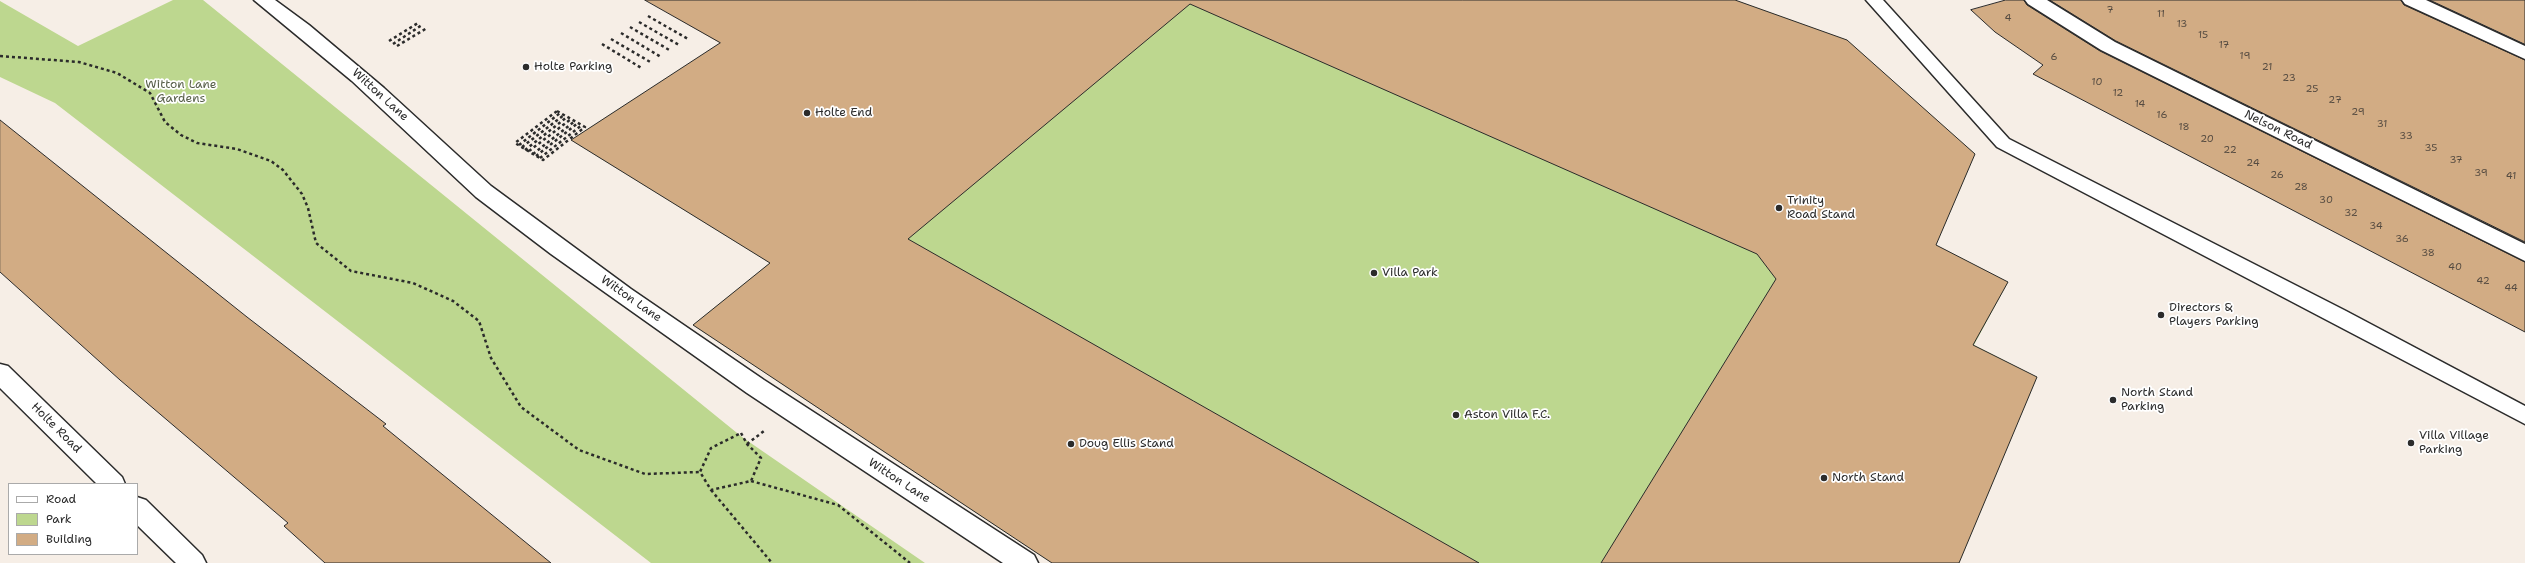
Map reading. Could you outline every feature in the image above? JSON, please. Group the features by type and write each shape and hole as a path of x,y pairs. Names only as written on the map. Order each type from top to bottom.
{"main road":[{"name":"Witton Lane","path":"263,0 304,29 341,60 491,198 574,260 791,411 1025,563"},
{"name":"Nelson Road","path":"2034,0 2108,46 2525,253"},
{"path":"2410,0 2525,53"},
{"name":"Holte Road","path":"0,373 112,483"},
{"path":"138,509 193,563"}],"lane":[{"path":"1874,0 2003,143 2339,316 2525,416"}],"path":[{"path":"648,16 688,39"},
{"path":"639,22 679,45"},
{"path":"389,42 418,23"},
{"path":"393,44 422,25"},
{"path":"630,27 670,51"},
{"path":"397,46 427,28"},
{"path":"621,33 661,57"},
{"path":"612,39 652,62"},
{"path":"602,44 643,69"},
{"path":"0,56 72,62 111,70 139,83 156,99 166,123 193,142 237,149 263,158 290,175 312,218 316,243 351,271 413,283 453,301 478,321 491,358 522,407 579,450 645,474 700,472"},
{"path":"560,114 564,115 574,122 582,125 540,158 519,145 560,114"},
{"path":"522,148 564,115"},
{"path":"525,150 567,117"},
{"path":"529,151 571,119"},
{"path":"532,154 574,122"},
{"path":"536,156 578,123"},
{"path":"700,472 711,448 741,433 747,444 761,458 751,481"},
{"path":"700,472 711,490 772,563"},
{"path":"711,490 751,481 838,505 910,563"}],"green space":[{"name":"Witton Lane Gardens","path":"173,0 203,0 742,437 925,563 651,563 55,103 0,77 0,1 78,46"},
{"name":"Villa Park","path":"787,0 1735,0 1847,40 1975,154 1936,245 2008,282 1974,345 2037,377 1959,563 1052,563 693,325 770,263 571,140"}],"building":[{"name":"Villa Park","path":"645,0 1735,0 1847,40 1975,154 1936,245 2008,282 1973,345 2037,377 1959,563 1601,563 1776,279 1757,254 1190,4 908,239 1479,563 1052,563 693,325 770,263 571,140 720,43"},
{"path":"2006,0 2024,0 2027,5 2100,51 2525,262 2525,332 2033,74 2043,65 1995,32 1971,10"},
{"path":"2050,0 2401,0 2404,5 2525,60 2525,242 2116,41"},
{"path":"2430,0 2525,0 2525,44"},
{"path":"0,120 247,317 386,424 383,426 551,563 325,563 284,526 288,523 120,380 0,272"}],"place":[{"name":"Holte Parking","path":"526,67"},
{"name":"Holte End","path":"807,113"},
{"name":"Trinity Road Stand","path":"1779,208"},
{"name":"Villa Park","path":"1374,273"},
{"name":"Directors & Players Parking","path":"2161,315"},
{"name":"North Stand Parking","path":"2113,400"},
{"name":"Aston Villa F.C.","path":"1456,415"},
{"name":"Villa Village Parking","path":"2411,443"},
{"name":"Doug Ellis Stand","path":"1071,444"},
{"name":"North Stand","path":"1824,478"}]}
